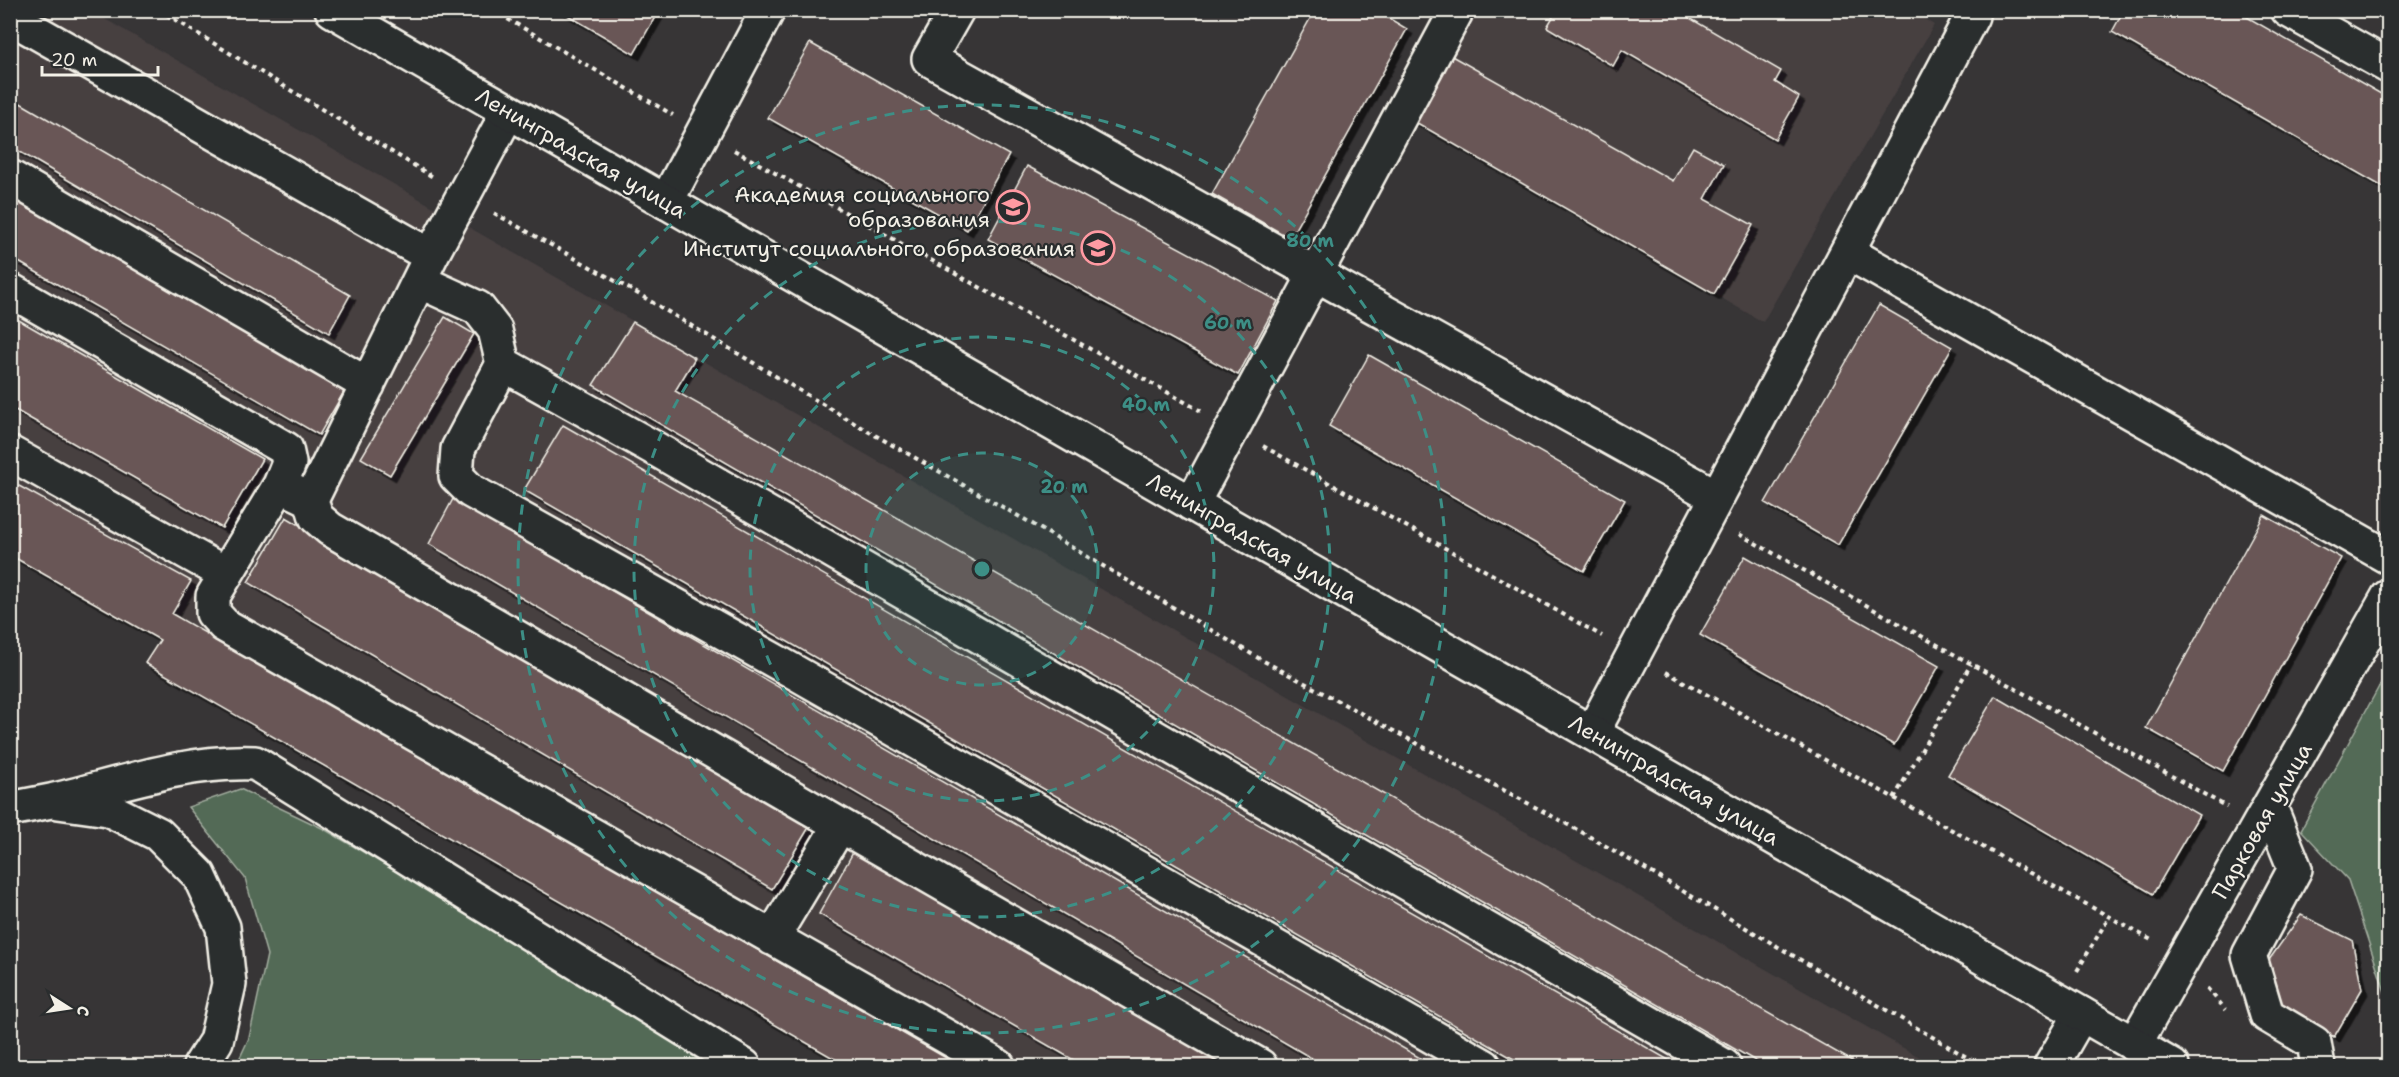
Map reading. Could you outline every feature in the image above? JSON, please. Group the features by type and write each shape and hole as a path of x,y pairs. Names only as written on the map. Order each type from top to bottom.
{"main road":[{"name":"Ленинградская улица","path":"332,10 2172,1066"},
{"path":"666,202 768,10"},
{"path":"957,10 929,59 1316,274 1712,506"},
{"path":"1192,504 1457,10"},
{"path":"2288,10 2388,66"},
{"path":"1592,733 1972,16"},
{"path":"10,17 425,268 478,308 495,330 502,364 458,449 456,476 471,491 802,676 1484,1066"},
{"path":"508,112 425,268 311,500 316,517 330,529 1260,1066"},
{"path":"10,177 368,385"},
{"path":"1847,252 2388,557"},
{"path":"10,290 286,449 290,463 280,484 213,596 213,613 224,625 998,1066"},
{"path":"502,364 685,466 1724,1066"},
{"path":"10,453 226,574"},
{"path":"280,484 311,500"},
{"name":"Парковая улица","path":"2134,1044 2388,597"},
{"path":"10,809 51,801 191,765 227,762 255,764 744,1066"},
{"path":"51,801 108,809 158,834 199,875 223,927 229,984 216,1041 200,1066"},
{"path":"2270,807 2295,869 2249,955 2267,1015 2314,1043 2318,1066"},
{"path":"772,938 840,825"},
{"path":"2051,1066 2081,1014"}],"path":[{"path":"159,10 463,196 635,292 864,429 1029,522 1260,659 1587,835 1982,1066"},
{"path":"492,10 703,132 1634,654 2183,958"},
{"path":"1712,506 1971,664 2234,810"},
{"path":"1894,798 1971,664"}],"shaded area":[{"path":"1910,10 1934,25 1763,322 1412,120 1476,11"},
{"path":"11,11 91,11 1935,1066 847,1066 145,663 159,640 11,555"}],"green space":[{"path":"2388,670 2388,1001 2348,880 2301,830"},
{"path":"240,789 324,829 727,1066 236,1066 249,1038 267,955 245,878 188,807"}],"building":[{"path":"559,10 659,10 634,54"},
{"path":"1315,10 1375,10 1407,29 1290,238 1212,194"},
{"path":"1557,10 1676,10 1781,71 1775,82 1799,97 1775,139 1622,50 1613,66 1547,27"},
{"path":"2124,10 2235,10 2388,98 2388,190 2112,32"},
{"path":"810,43 1009,155 967,230 768,118"},
{"path":"1450,55 1673,181 1693,147 1724,164 1705,199 1753,225 1714,294 1412,120"},
{"path":"10,97 350,295 329,333 10,146"},
{"path":"1027,166 1278,301 1238,375 988,239"},
{"path":"10,194 346,388 319,435 10,257"},
{"path":"1879,305 1952,347 1838,545 1765,503"},
{"path":"10,315 262,459 222,528 10,407"},
{"path":"445,317 474,334 390,475 361,458"},
{"path":"633,322 695,358 675,391 1861,1066 1764,1066 593,385"},
{"path":"1369,355 1625,500 1584,571 1329,426"},
{"path":"563,425 1679,1066 1526,1066 524,490"},
{"path":"10,481 191,581 172,614 960,1066 847,1066 145,663 160,640 10,555"},
{"path":"453,499 1434,1066 1325,1066 429,544"},
{"path":"2264,515 2341,558 2223,771 2146,728"},
{"path":"286,517 811,824 772,889 248,582"},
{"path":"1745,556 1939,666 1894,745 1700,635"},
{"path":"1995,696 2199,815 2153,894 1948,775"},
{"path":"855,849 1233,1066 1084,1066 819,914"},
{"path":"2301,915 2352,940 2362,989 2334,1037 2282,1004 2269,960"}],"place":[{"name":"Академия социального образования","path":"1013,207"},
{"name":"Институт социального образования","path":"1098,248"}]}
